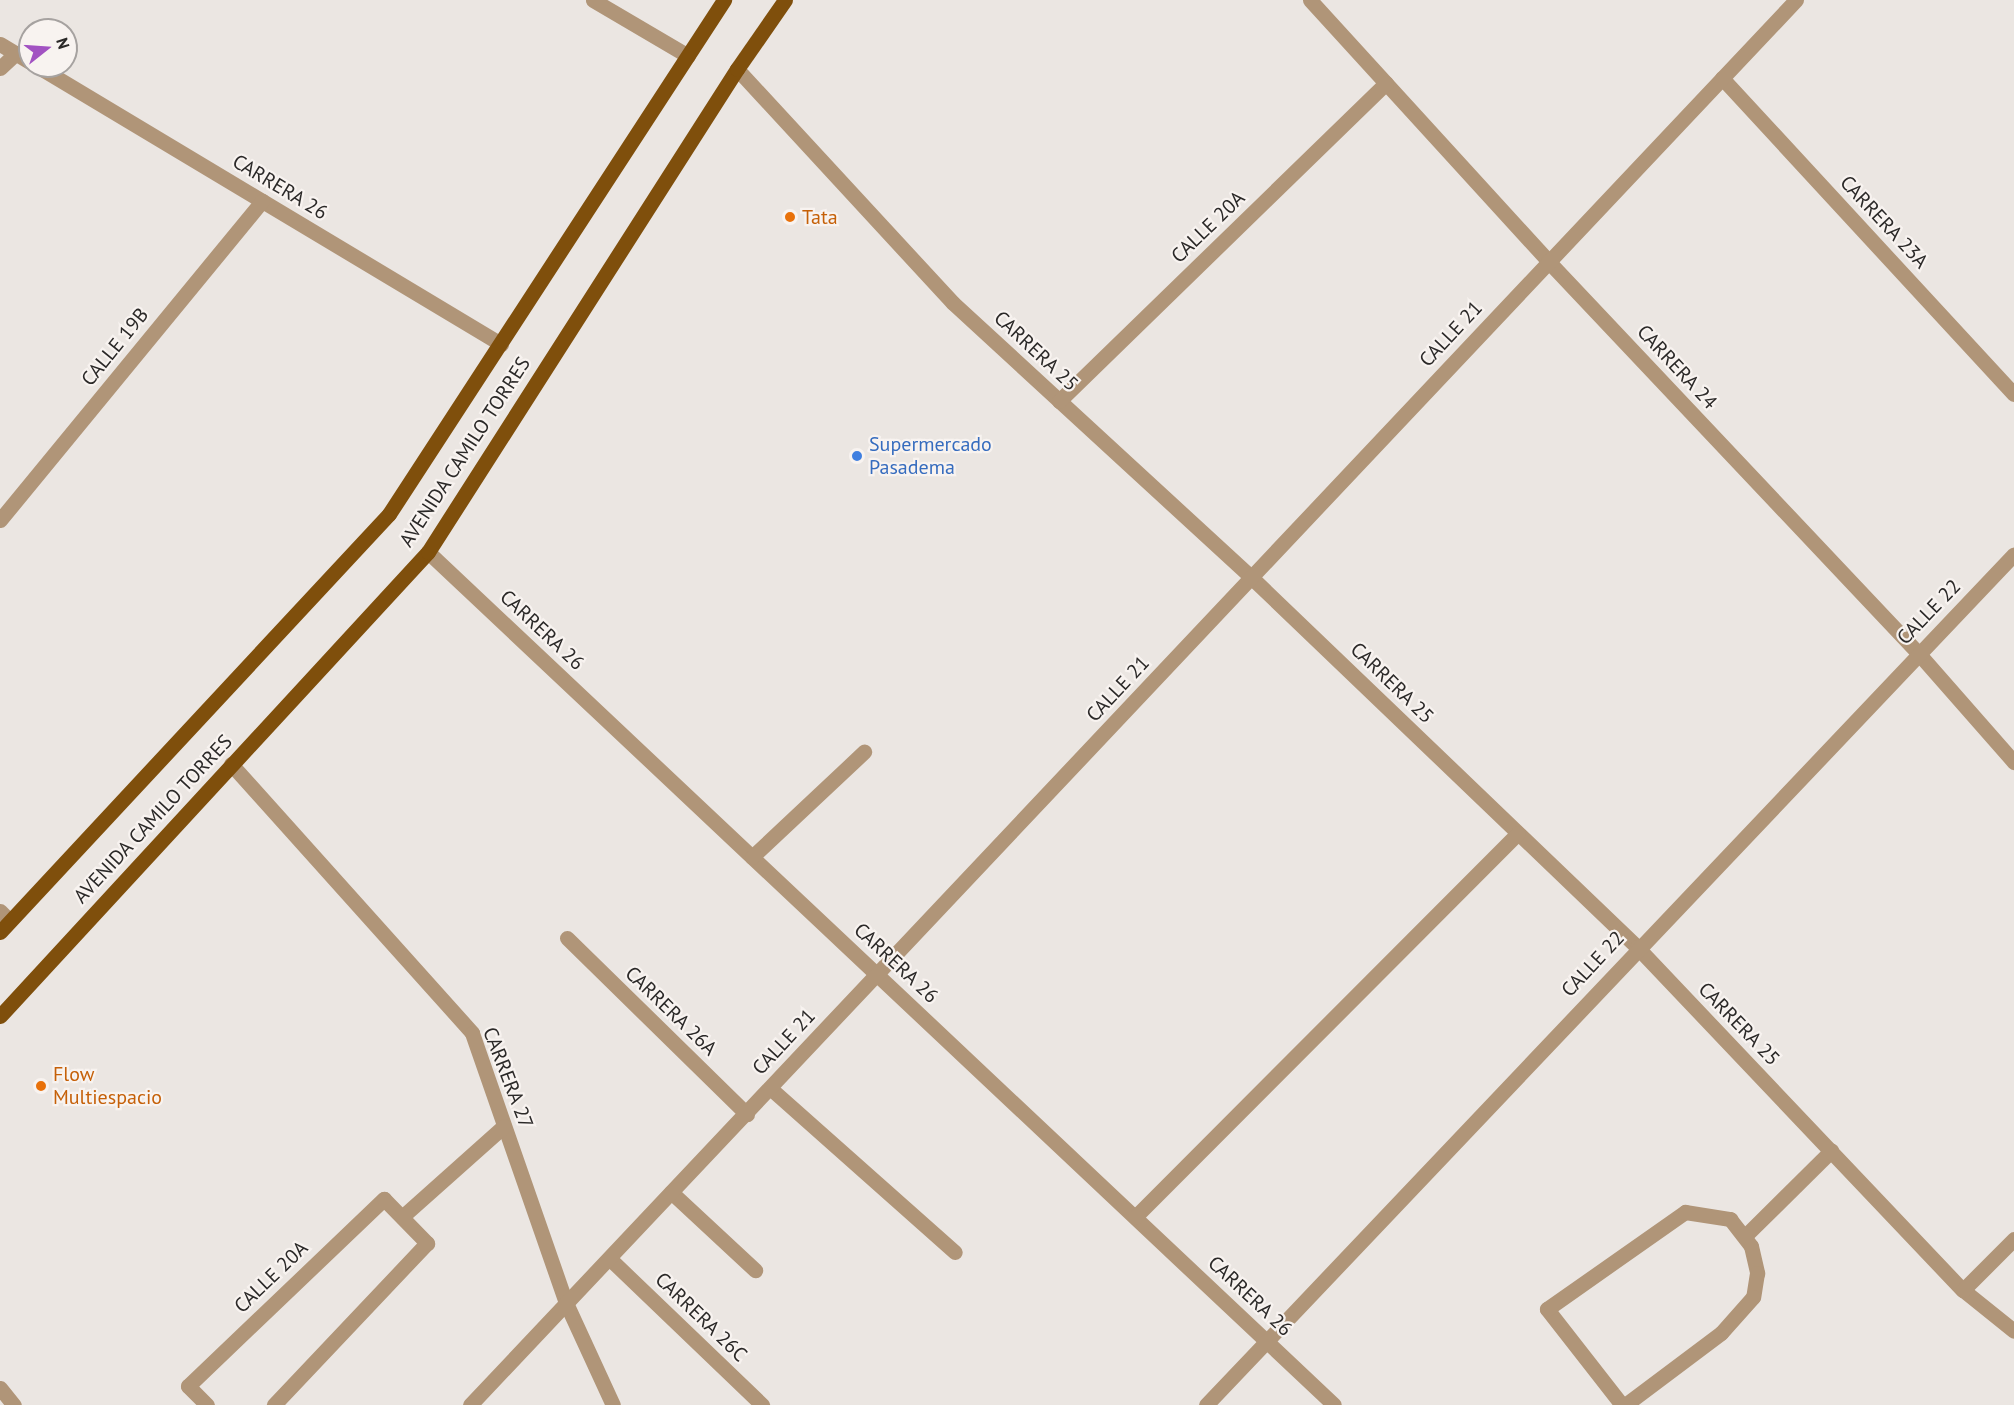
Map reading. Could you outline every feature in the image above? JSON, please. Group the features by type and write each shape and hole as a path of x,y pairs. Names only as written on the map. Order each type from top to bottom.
{"main road":[{"name":"AVENIDA CAMILO TORRES","path":"3,921 389,514 724,0"},
{"name":"AVENIDA CAMILO TORRES","path":"0,1016 428,552 736,69 785,0"}],"street":[{"path":"593,0 688,56"},
{"name":"CARRERA 24","path":"1310,0 1548,261 1919,654 2014,762"},
{"name":"CALLE 21","path":"470,1405 1796,0"},
{"path":"0,44 16,53 0,68"},
{"name":"CARRERA 25","path":"736,69 953,303 1252,578 1637,947 1963,1290 2014,1331"},
{"name":"CARRERA 26","path":"57,78 501,344"},
{"name":"CARRERA 23A","path":"1722,78 2014,394"},
{"name":"CALLE 20A","path":"1059,401 1386,82"},
{"name":"CALLE 19B","path":"0,520 262,201"},
{"name":"CARRERA 26","path":"428,552 1334,1405"},
{"name":"CALLE 22","path":"1206,1405 1637,947 2014,554"},
{"path":"752,857 864,752"},
{"name":"CARRERA 27","path":"231,764 472,1033 566,1303 613,1405"},
{"path":"1135,1217 1518,833"},
{"name":"CARRERA 26A","path":"567,938 747,1113"},
{"path":"770,1088 955,1252"},
{"path":"274,1405 428,1243 403,1216 504,1126"},
{"path":"1746,1235 1831,1151"},
{"path":"671,1192 755,1270"},
{"name":"CALLE 20A","path":"207,1405 188,1386 384,1199 403,1216"},
{"path":"1685,1212 1730,1219 1746,1235 1757,1273 1753,1298 1746,1308 1721,1333 1624,1405 1547,1310 1685,1212"},
{"path":"1963,1290 2014,1239"},
{"name":"CARRERA 26C","path":"610,1259 762,1405"},
{"path":"0,1388 14,1405"}],"place":[{"name":"Tata","path":"790,217"},
{"name":"Supermercado Pasadema","path":"857,456"},
{"name":"Flow Multiespacio","path":"41,1086"}]}
